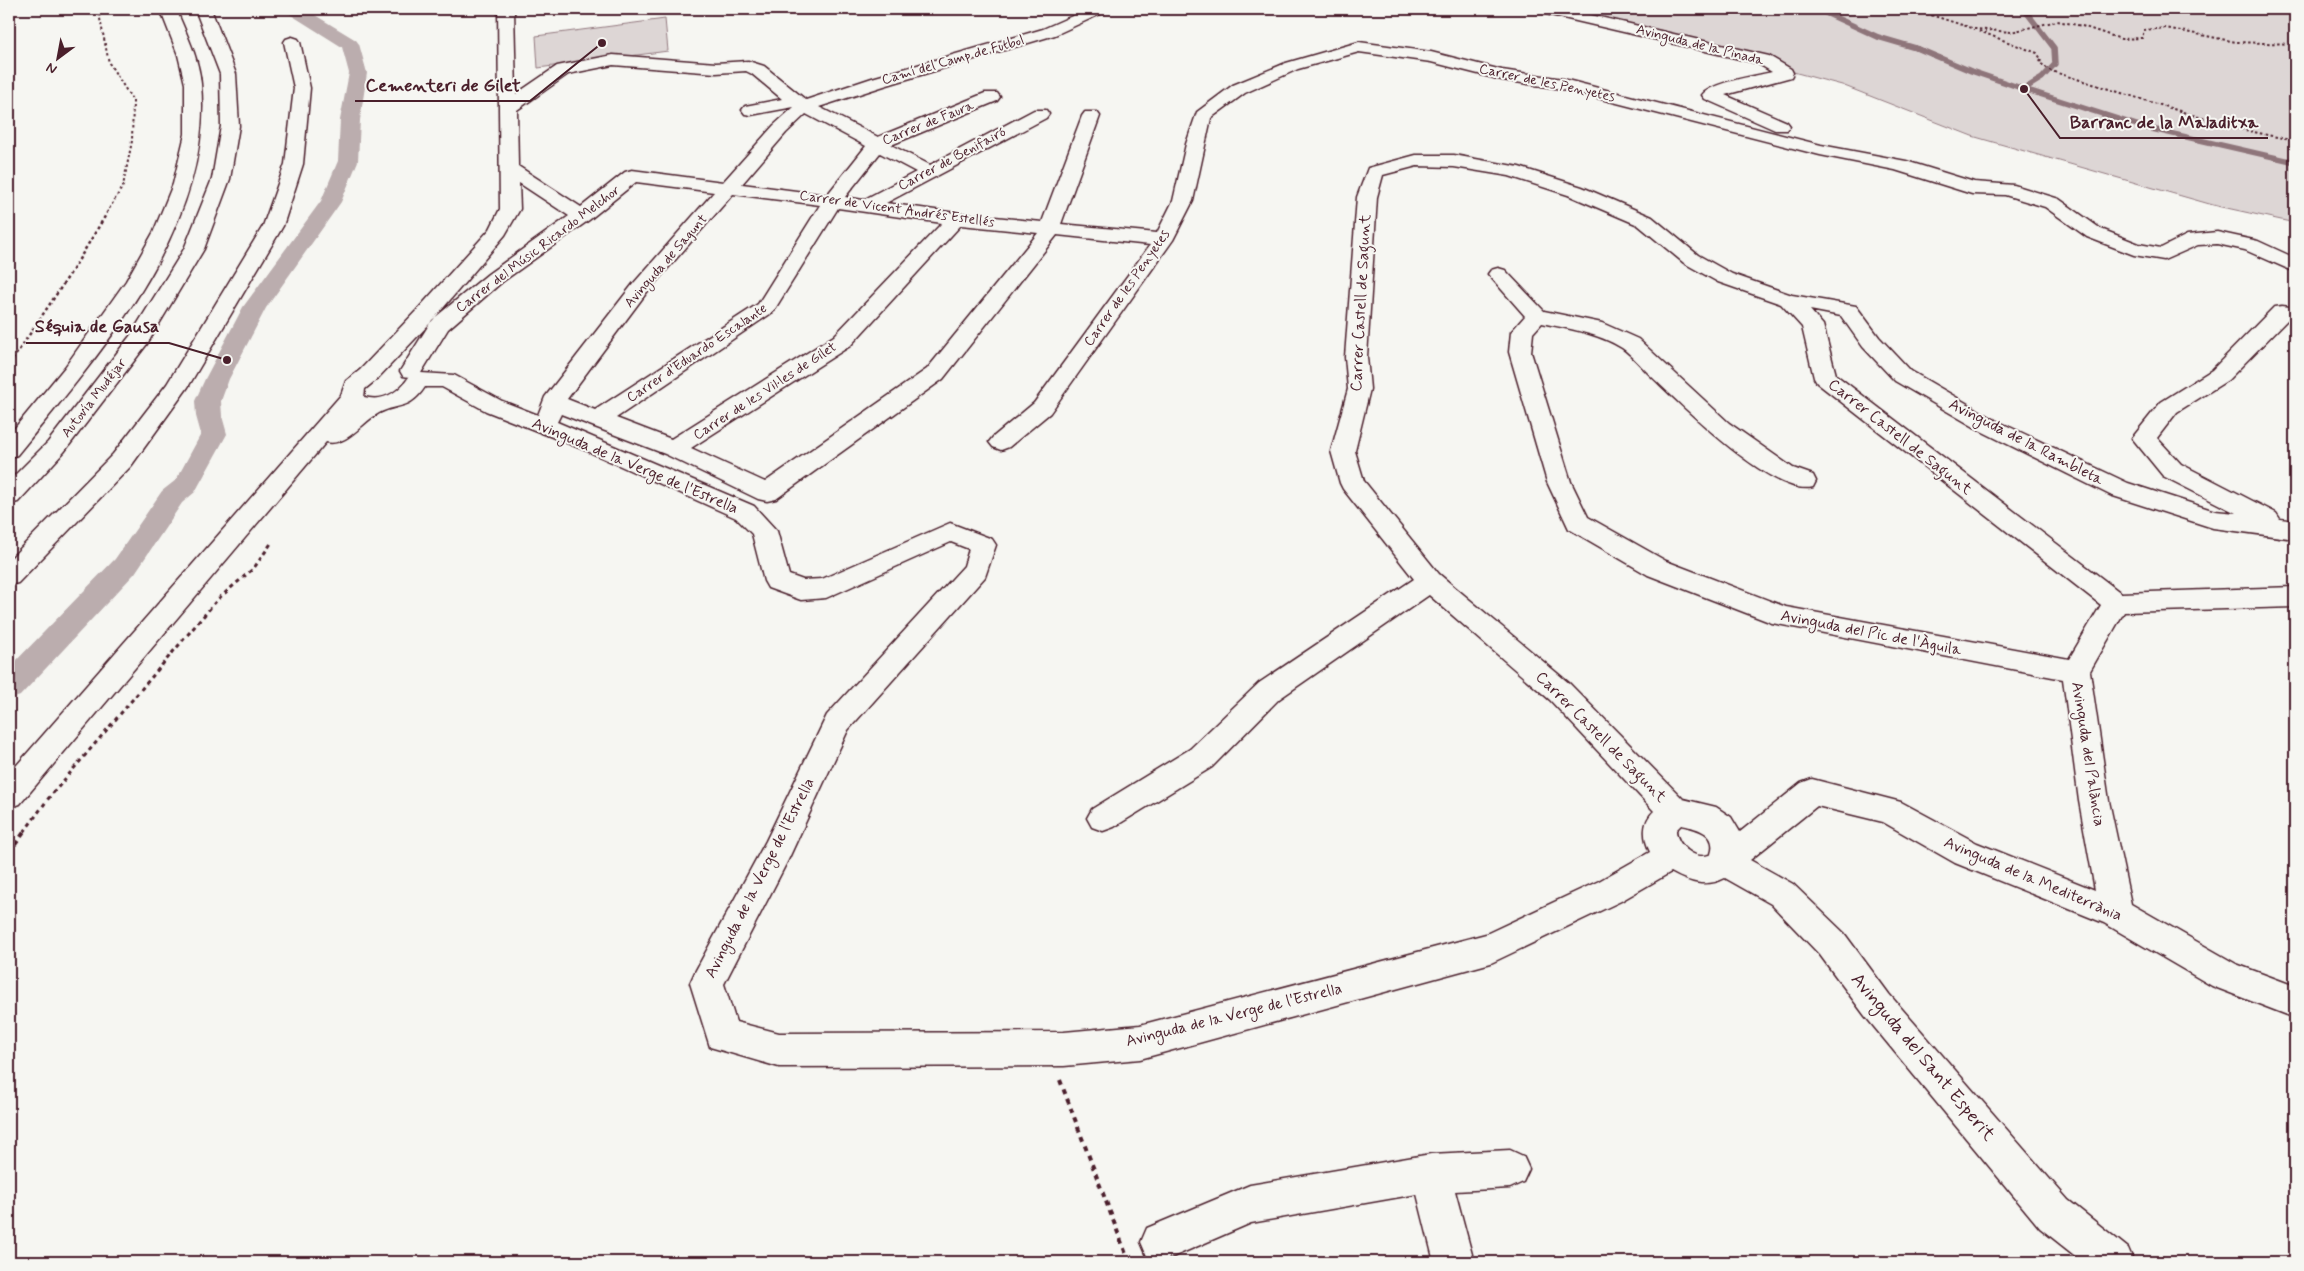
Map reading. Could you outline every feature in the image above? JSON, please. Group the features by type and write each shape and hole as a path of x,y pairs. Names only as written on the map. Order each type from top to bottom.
{"main road":[{"name":"Autovía Mudéjar","path":"9,450 96,344 150,260 183,186 194,130 193,83 180,37 168,9"},
{"name":"Autovía Mudéjar","path":"9,496 56,447 139,338 194,249 221,179 230,126 228,74 203,9"},
{"path":"9,794 286,471 352,397 354,386 368,375 425,315 498,231 510,209 506,9"},
{"name":"Camí del Camp de Futbol","path":"751,110 800,104 878,82 1049,32 1100,9"},
{"name":"Avinguda de la Pinada","path":"1546,9 1763,59 1785,72 1762,81 1721,90 1711,95 1810,138 1899,165"},
{"path":"9,576 122,460 177,387 273,226 294,164 302,88 292,42"},
{"name":"Carrer de les Penyetes","path":"1001,442 1042,408 1163,240 1183,201 1195,144 1204,116 1238,89 1315,58 1359,47 1430,57 1502,75 1562,84 1820,150 1899,165 1972,188 2007,189 2052,204 2094,233 2134,249 2164,254 2194,239 2217,238 2251,245 2295,266"},
{"path":"509,107 563,70 613,60 716,68 748,66 758,70 800,104 928,171"},
{"name":"Carrer de Faura","path":"832,201 877,144 991,97"},
{"name":"Avinguda de Sagunt","path":"549,415 640,288 729,188 800,104"},
{"name":"Carrer de Benifairó","path":"866,206 928,171 1040,114"},
{"path":"1050,228 1091,116"},
{"name":"Carrer Castell de Sagunt","path":"1676,813 1560,692 1430,581 1352,483 1344,451 1359,389 1356,357 1367,197 1375,172 1416,160 1454,161 1512,171 1575,191 1644,221 1691,259 1725,278 1788,300 1812,325 1825,378 2116,603"},
{"path":"509,168 582,216"},
{"name":"Carrer de Vicent Andrés Estellés","path":"632,176 832,201 956,219 1163,240"},
{"name":"Carrer del Músic Ricardo Melchor","path":"410,379 440,325 495,278 582,216 632,176"},
{"name":"Carrer d'Eduardo Escalante","path":"598,419 766,308 832,201"},
{"name":"Carrer de les Vil·les de Gilet","path":"674,449 842,341 956,219"},
{"name":"Avinguda de la Verge de l'Estrella","path":"410,379 451,395 494,406 549,415 598,419 674,449 767,493 935,374 1047,235 1050,228"},
{"path":"1498,274 1537,316 1594,328 1630,344 1721,428 1784,474 1804,481"},
{"name":"Avinguda de la Rambleta","path":"1788,300 1848,311 1871,342 1903,376 1989,426 2119,489 2213,519 2291,529"},
{"path":"2282,312 2220,375 2169,407 2144,438 2172,470 2291,529"},
{"path":"352,397 359,404 374,406 390,403 410,379 412,345 425,315"},
{"name":"Avinguda del Pic de l'Àguila","path":"1537,316 1522,332 1520,352 1559,482 1578,523 1657,568 1782,616 2076,671"},
{"path":"368,375 388,369 410,379"},
{"path":"286,471 374,406"},
{"name":"Avinguda de la Verge de l'Estrella","path":"549,415 593,445 744,512 764,531 777,581 801,590 826,588 950,532 983,545 976,570 837,723 776,850 706,983 722,1034 779,1050 1048,1049 1140,1042 1491,948 1610,891 1671,856"},
{"path":"1103,818 1201,758 1269,691 1430,581"},
{"path":"2116,603 2279,596 2295,597"},
{"name":"Avinguda del Palància","path":"2116,603 2076,671 2094,801 2116,913"},
{"name":"Avinguda de la Mediterrània","path":"1725,862 1812,792 1890,811 1966,854 2116,913 2224,975 2295,1002"},
{"path":"1676,813 1696,813 1718,825 1725,832 1730,849 1729,856 1725,862 1709,869 1699,869 1689,867 1671,856 1660,840 1659,832 1661,824 1666,818 1676,813"},
{"name":"Avinguda del Sant Esperit","path":"1725,862 1782,894 1832,944 1877,1005 2054,1214 2114,1262"},
{"path":"1161,1242 1250,1204 1431,1173 1510,1169"},
{"path":"1431,1173 1454,1262"}],"path":[{"path":"9,365 72,270 123,186 132,141 133,101 109,62 98,9"},
{"path":"1912,9 1975,29 2002,42 2038,53 2041,59 2040,63 2051,71 2231,127 2295,141"},
{"path":"1975,29 2010,32 2057,21 2082,26 2121,39 2142,38 2144,30 2159,26 2181,28 2230,41 2295,44"},
{"path":"9,853 48,799 73,769 218,598 254,568 272,542"},
{"path":"1048,1049 1129,1262"}],"shaded area":[{"path":"1544,9 2295,9 2295,223 2213,205 1972,136 1842,85 1613,24"},
{"path":"665,19 668,51 538,68 536,36"}],"waterway":[{"path":"9,688 125,566 172,497 186,486 214,434 209,416 208,401 217,379 255,307 331,202 348,161 350,120 358,73 350,44 294,9"},
{"path":"1817,9 1878,37 1919,49 1971,71 2024,89"},
{"path":"2024,9 2054,48 2055,64 2042,78 2024,89"},
{"path":"2024,89 2143,127 2295,162"}],"place":[{"name":"Cementeri de Gilet","path":"602,43"},
{"name":"Barranc de la Maladitxa","path":"2024,89"},
{"name":"Séquia de Gausa","path":"227,360"}]}
